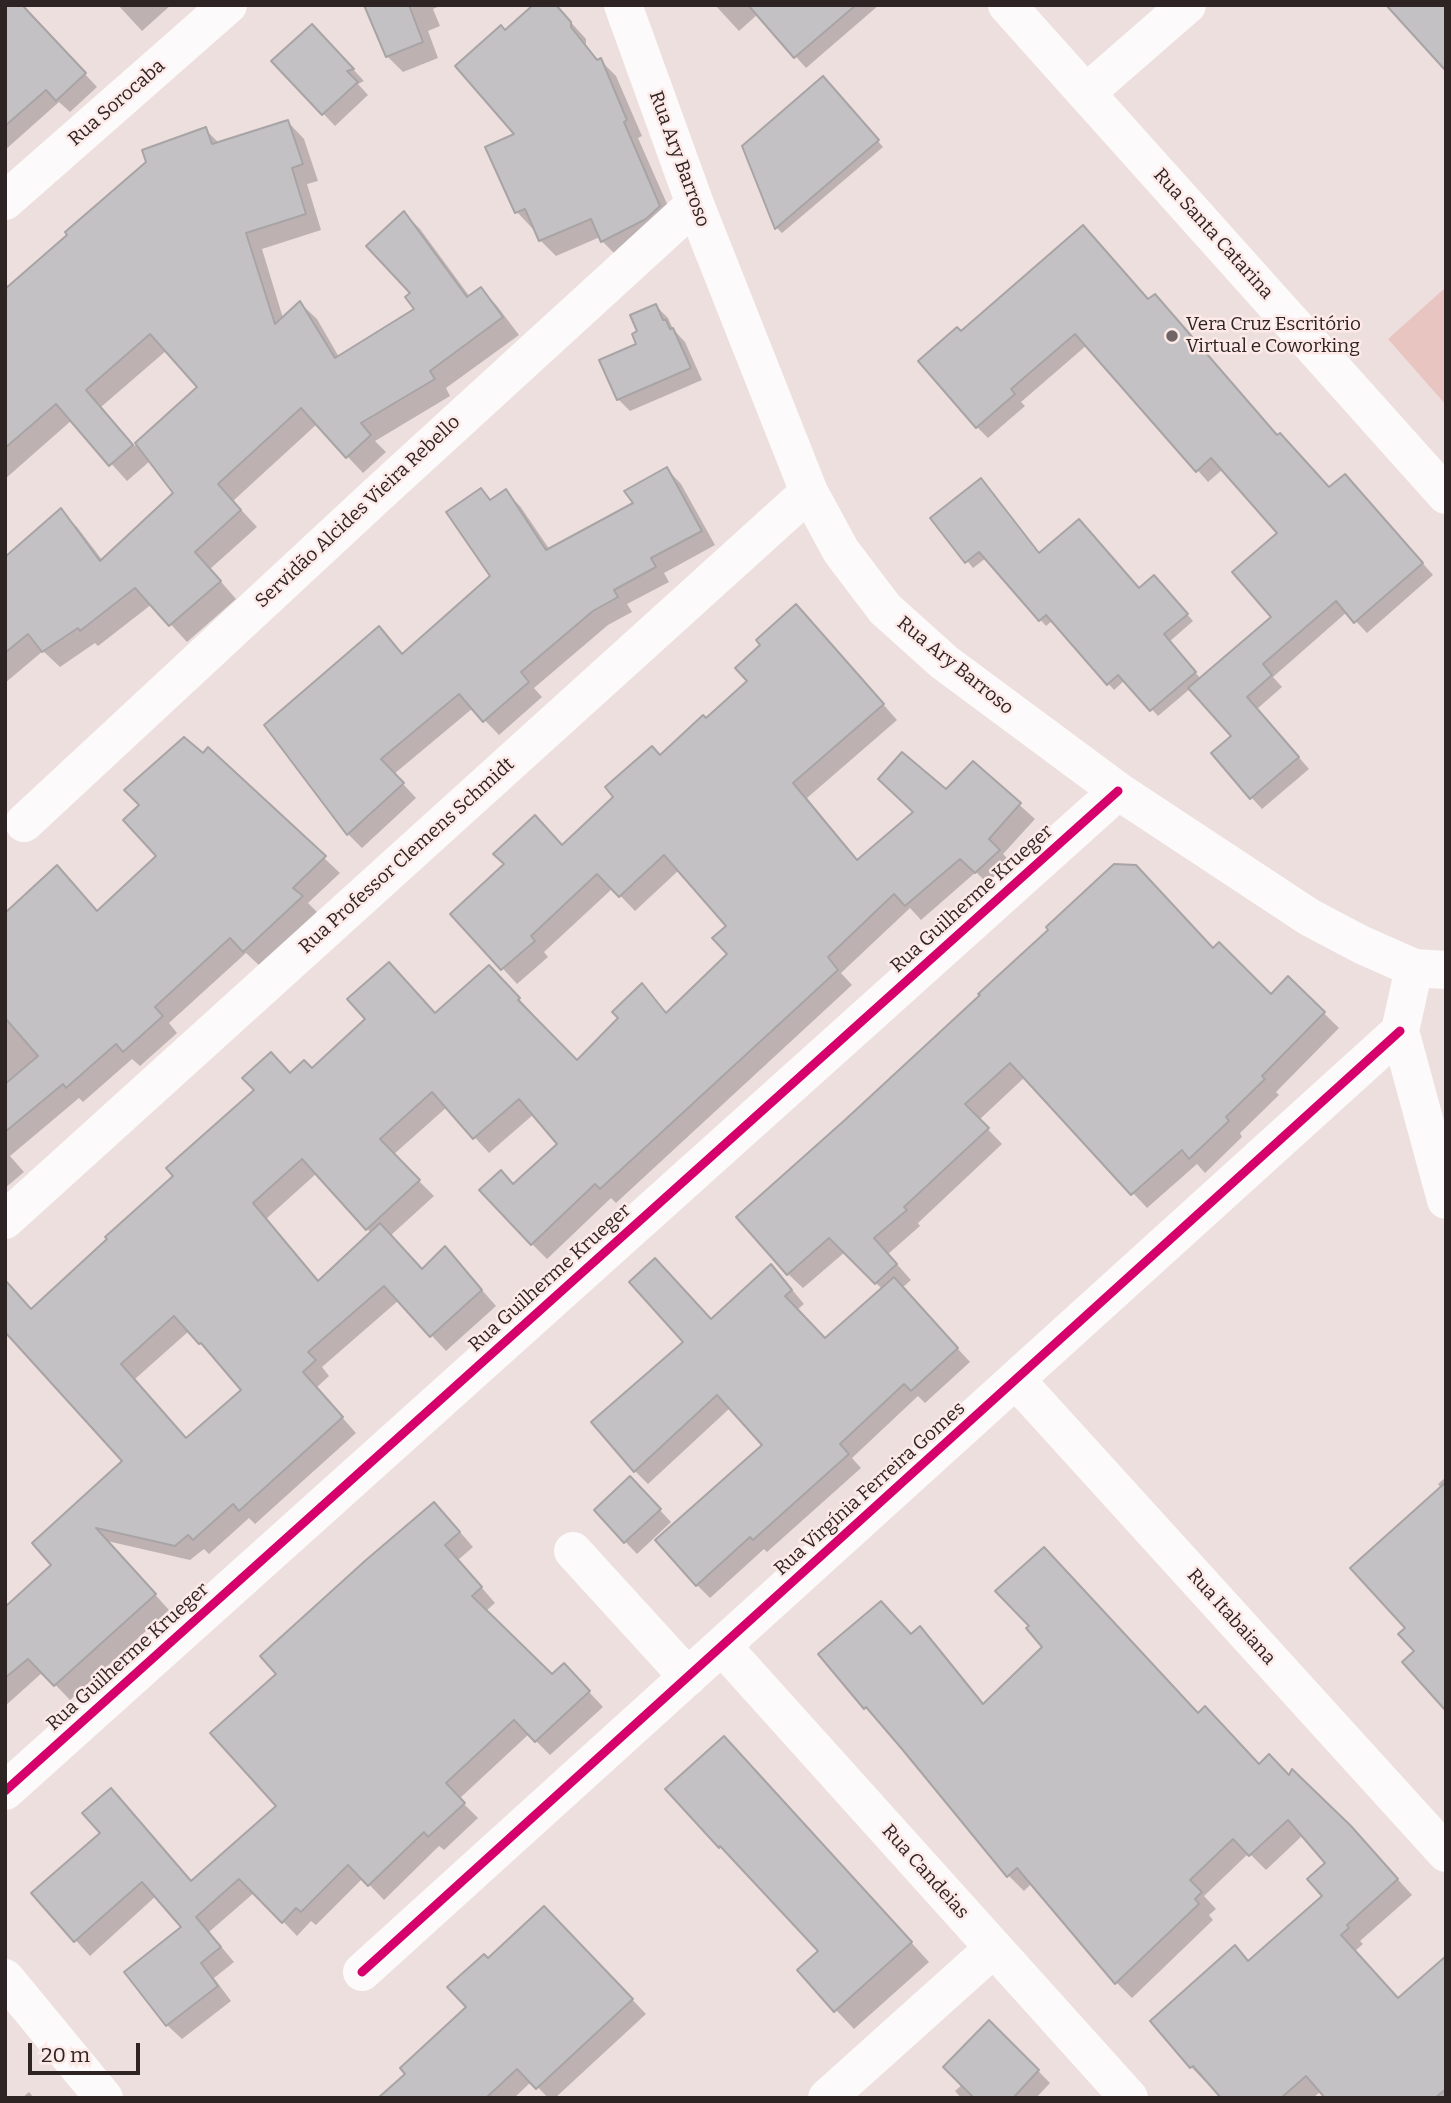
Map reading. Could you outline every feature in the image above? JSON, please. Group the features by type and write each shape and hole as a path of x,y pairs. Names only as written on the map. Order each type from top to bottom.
{"street":[{"name":"Rua Sorocaba","path":"5,201 228,5"},
{"name":"Rua Ary Barroso","path":"623,5 695,204 809,492 841,551 885,609 944,662 1118,791 1309,917 1362,946 1430,969"},
{"name":"Rua Santa Catarina","path":"1007,5 1446,495"},
{"path":"1086,93 1187,5"},
{"name":"Servidão Alcides Vieira Rebello","path":"24,823 388,484 695,204"},
{"name":"Rua Professor Clemens Schmidt","path":"5,1220 809,492"},
{"name":"Rua Guilherme Krueger","path":"5,1791 1118,791"},
{"path":"1430,969 1400,1031 1446,1200"},
{"name":"Rua Virgínia Ferreira Gomes","path":"362,1972 1400,1031"},
{"name":"Rua Itabaiana","path":"1016,1380 1446,1853"},
{"path":"573,1551 688,1677"},
{"name":"Rua Candeias","path":"722,1646 1129,2098"},
{"path":"827,2098 994,1948"},
{"path":"5,1979 104,2098"}],"shaded area":[{"path":"1446,287 1446,405 1388,339"}],"building":[{"path":"5,5 22,5 86,73 56,101 46,90 5,126"},
{"path":"364,5 409,5 423,42 386,57"},
{"path":"533,5 556,5 597,60 601,58 627,120 624,122 660,206 646,219 601,242 591,219 539,241 525,209 515,213 485,147 514,134 455,66 501,25 505,30"},
{"path":"748,5 856,5 794,58"},
{"path":"1386,5 1446,5 1446,71"},
{"path":"312,24 354,69 347,71 358,82 322,115 271,61"},
{"path":"823,76 879,140 775,229 742,146"},
{"path":"288,120 303,164 292,168 306,214 246,233 275,324 300,301 335,358 414,309 405,297 410,293 366,246 404,211 467,297 481,287 503,317 430,371 435,379 361,423 371,435 346,458 301,408 218,484 241,510 195,552 221,581 169,626 135,588 80,631 78,628 42,652 28,634 5,653 5,557 61,508 100,561 173,493 135,443 197,387 150,334 86,390 133,445 109,466 56,404 5,448 5,289 67,235 65,232 146,162 142,150 206,127 212,144"},
{"path":"1083,225 1148,299 1155,294 1277,435 1280,433 1329,487 1345,474 1423,563 1354,623 1336,601 1263,664 1272,675 1247,697 1299,757 1250,799 1211,753 1231,736 1188,688 1271,617 1232,572 1277,533 1211,458 1196,472 1075,334 1011,389 1015,394 976,428 918,361 957,327 961,331"},
{"path":"656,304 663,320 666,320 670,329 673,328 691,368 617,400 599,360 636,344 632,334 637,331 630,315"},
{"path":"667,467 702,531 651,558 656,567 614,590 618,597 593,611 521,672 529,682 483,722 459,694 381,759 404,783 347,835 264,725 379,626 402,654 490,576 446,512 481,488 490,500 506,489 546,550 633,503 624,491"},
{"path":"981,478 1039,553 1079,519 1139,588 1154,575 1188,614 1164,634 1196,672 1150,711 1118,675 1107,685 1046,615 1039,621 979,552 965,563 930,518"},
{"path":"796,604 884,704 793,783 857,860 913,812 878,779 902,752 946,789 973,761 1021,803 989,839 1000,850 975,873 960,859 905,906 894,894 828,957 838,970 600,1189 595,1184 531,1245 479,1190 501,1170 513,1184 557,1144 519,1099 473,1139 432,1092 380,1139 420,1180 366,1230 302,1159 253,1203 318,1281 380,1223 422,1269 445,1246 482,1290 430,1337 384,1286 308,1352 316,1360 303,1372 343,1417 239,1511 233,1504 193,1540 188,1535 175,1546 96,1528 156,1594 54,1686 28,1659 5,1678 5,1607 51,1565 32,1543 122,1461 5,1332 5,1280 31,1309 173,1176 166,1168 254,1090 242,1078 271,1052 290,1073 304,1060 312,1068 365,1019 347,999 389,962 435,1013 489,965 520,998 518,1000 577,1060 618,1018 612,1012 642,983 666,1013 727,954 712,938 726,926 664,855 619,897 597,874 531,936 535,941 501,970 450,914 504,864 493,854 535,815 562,845 613,797 605,787 652,746 660,755 703,715 706,718 747,681 735,668 760,645 756,640","holes":["174,1316 199,1344 201,1343 241,1390 186,1438 121,1364"]},
{"path":"184,737 203,753 208,747 326,856 293,888 303,896 243,952 230,938 155,1007 163,1016 123,1052 116,1044 66,1088 63,1084 5,1132 5,1084 38,1056 5,1018 5,913 57,865 97,911 156,856 123,820 139,805 124,790"},
{"path":"1114,864 1136,865 1213,948 1219,942 1271,994 1288,976 1325,1012 1262,1076 1265,1079 1226,1117 1229,1121 1189,1159 1182,1150 1131,1195 1010,1063 965,1104 989,1128 904,1207 907,1210 874,1238 897,1264 875,1284 829,1238 787,1275 736,1217 980,995 978,994 1048,930 1046,927"},
{"path":"655,1258 711,1319 771,1264 792,1290 785,1296 825,1338 894,1277 958,1348 911,1391 904,1384 840,1444 849,1454 753,1540 750,1537 696,1586 655,1540 762,1445 717,1395 634,1472 591,1422 683,1342 629,1282"},
{"path":"630,1476 661,1509 624,1543 594,1510"},
{"path":"1446,1482 1446,1711 1402,1662 1414,1651 1398,1634 1405,1628 1350,1568"},
{"path":"434,1502 460,1532 445,1545 482,1587 472,1596 552,1674 564,1663 590,1691 535,1742 514,1720 446,1783 465,1803 428,1837 424,1832 368,1886 348,1865 301,1912 296,1908 282,1923 239,1879 196,1917 221,1947 201,1963 218,1986 166,2026 124,1972 181,1927 142,1882 74,1942 31,1893 100,1833 82,1813 111,1788 191,1881 276,1806 210,1733 276,1674 260,1656"},
{"path":"1044,1547 1198,1713 1205,1706 1259,1764 1269,1754 1289,1775 1292,1769 1351,1826 1398,1879 1347,1925 1349,1928 1341,1935 1398,1998 1446,1956 1446,2089 1435,2098 1325,2098 1306,2076 1281,2098 1221,2098 1193,2066 1190,2068 1150,2021 1235,1945 1248,1961 1322,1896 1307,1879 1325,1863 1288,1820 1249,1856 1233,1839 1190,1880 1202,1892 1195,1899 1199,1904 1115,1984 1017,1868 1007,1877 902,1749 818,1654 881,1601 911,1634 920,1626 983,1704 1042,1647 1026,1628 1029,1626 995,1591"},
{"path":"724,1736 912,1942 834,2012 797,1970 818,1951 665,1789"},
{"path":"544,1906 633,1999 536,2089 517,2069 486,2098 378,2098 405,2074 400,2068 466,2007 447,1987 484,1954 488,1958"},
{"path":"989,2020 1039,2070 1013,2098 974,2098 943,2067"}],"cycle path":[{"path":"5,1791 1118,791"},
{"path":"362,1972 1400,1031"}],"place":[{"name":"Vera Cruz Escritório Virtual e Coworking","path":"1172,336"}]}
